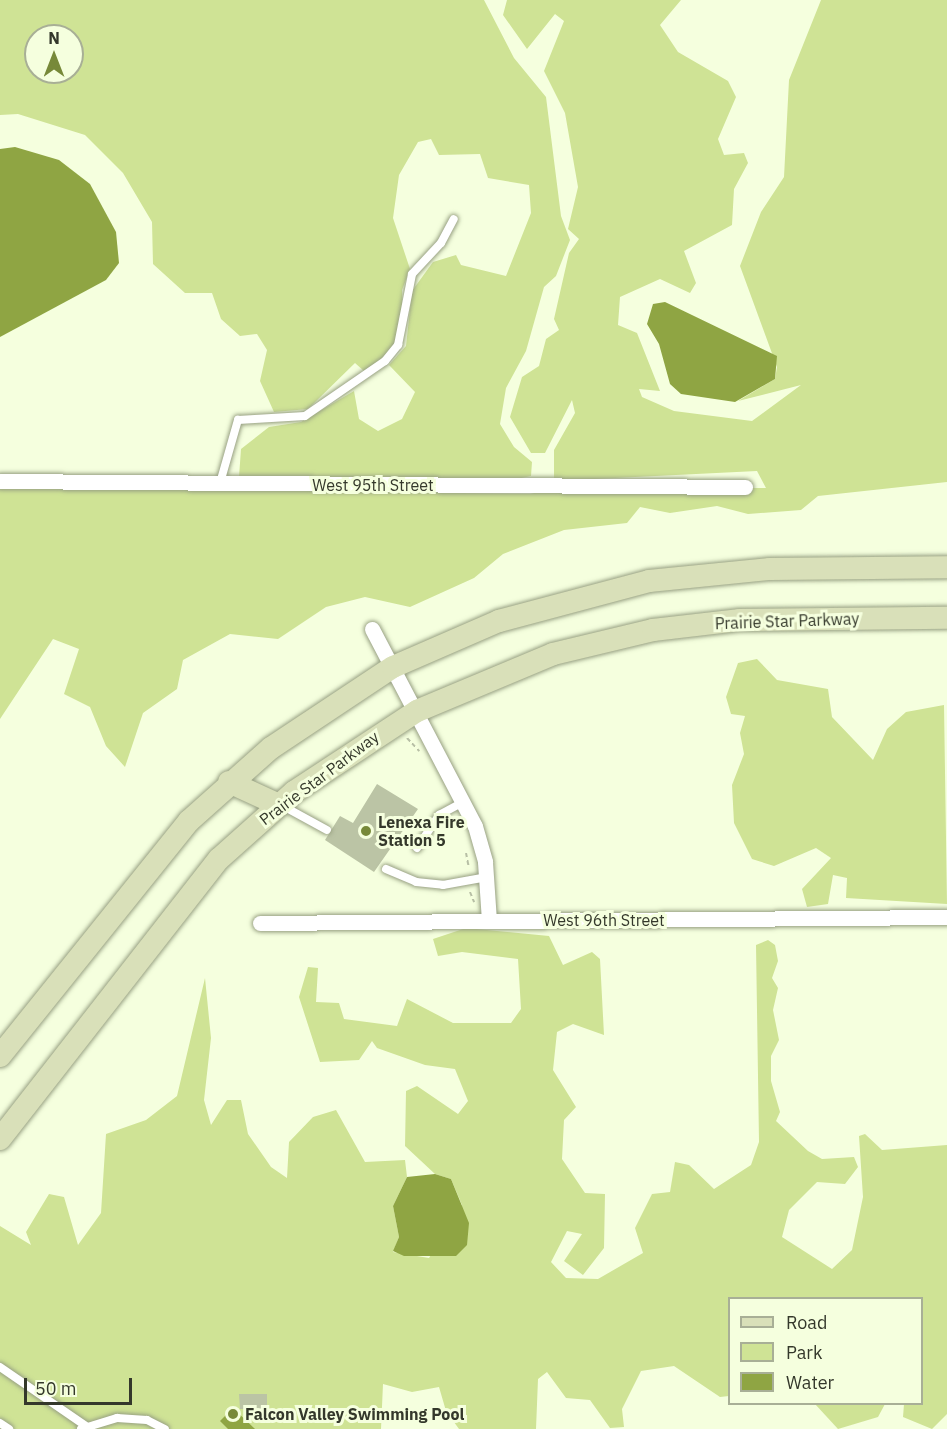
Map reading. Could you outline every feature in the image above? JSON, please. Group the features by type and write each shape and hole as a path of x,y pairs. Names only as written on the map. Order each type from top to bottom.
{"main road":[{"path":"0,1056 147,866 229,782 314,716 393,667 499,621 649,581 770,569 947,567"},
{"name":"Prairie Star Parkway","path":"0,1139 182,901 279,804 370,737 417,711 553,654 653,630 740,620 947,618"},
{"path":"229,782 279,804"}],"street":[{"name":"West 95th Street","path":"0,481 220,485 745,487"},
{"path":"372,629 464,801 481,843 487,877 489,921"},
{"name":"West 96th Street","path":"261,923 947,917"}],"lane":[{"path":"220,485 228,439 238,420 305,416 385,361 398,345 412,274 441,243 454,219"},
{"path":"417,848 439,815 464,801"},
{"path":"279,804 327,830"},
{"path":"386,869 416,882 443,885 487,877"},
{"path":"0,1367 83,1428 117,1418 147,1420 165,1429"},
{"path":"0,1423 9,1429"}],"green space":[{"path":"0,0 484,0 514,58 546,97 561,216 570,240 556,276 544,287 526,351 506,388 500,424 514,447 532,462 531,476 512,480 239,477 241,449 269,427 301,422 354,391 359,419 378,431 402,419 415,392 389,365 406,346 412,291 433,262 456,255 461,265 506,276 531,213 529,185 488,178 480,154 439,155 431,139 418,142 399,175 393,218 410,269 402,290 403,329 391,353 364,371 355,363 308,409 274,412 260,381 267,350 257,334 240,336 221,319 212,293 185,293 153,264 152,222 123,173 85,135 18,114 0,115"},
{"path":"507,0 681,0 660,25 678,52 728,81 736,97 718,139 724,155 744,153 748,163 734,189 732,225 684,251 696,283 690,293 660,279 620,297 618,325 637,333 660,391 639,389 642,397 674,411 752,421 801,385 738,401 775,379 777,367 740,266 761,212 784,177 789,80 821,0 947,0 947,482 818,496 801,510 748,514 717,506 670,513 640,507 627,523 564,530 503,554 474,578 410,607 365,597 326,607 278,639 230,634 183,660 177,689 143,713 125,767 106,746 90,707 64,694 79,649 53,639 0,719 0,487 530,494 555,488 766,488 757,471 554,481 554,450 575,413 572,400 545,453 531,453 510,417 522,377 539,366 546,339 559,330 554,319 569,253 579,239 568,229 578,187 565,113 544,71 564,21 555,14 527,49 503,15"},
{"path":"757,659 777,680 828,689 832,717 873,760 887,729 906,712 944,705 947,904 846,898 847,878 833,875 828,904 807,907 802,889 831,858 816,848 774,866 752,859 734,823 732,785 744,754 740,733 745,716 731,714 726,697 738,663"},
{"path":"466,928 549,936 563,965 592,952 600,959 604,1035 573,1024 557,1032 553,1070 576,1107 564,1120 562,1159 585,1193 605,1194 604,1248 583,1275 564,1261 582,1234 567,1231 551,1262 566,1278 598,1279 643,1253 635,1228 652,1194 670,1192 675,1162 689,1165 714,1189 751,1165 759,1142 756,945 768,940 775,945 778,961 772,978 778,988 773,1010 779,1040 771,1056 771,1081 780,1112 776,1121 808,1151 822,1159 854,1157 858,1167 845,1184 817,1182 789,1210 782,1237 832,1269 852,1250 863,1197 859,1136 865,1134 882,1150 947,1145 947,1414 932,1429 903,1417 904,1405 923,1405 923,1297 728,1297 728,1396 720,1397 674,1366 641,1371 622,1409 624,1427 610,1428 590,1400 566,1398 547,1372 538,1379 536,1429 459,1429 446,1411 439,1387 412,1392 383,1384 381,1429 0,1429 0,1226 31,1245 26,1232 49,1194 64,1197 78,1245 101,1213 106,1134 146,1120 177,1096 205,978 211,1038 204,1100 211,1125 227,1100 241,1100 248,1134 271,1167 287,1178 289,1142 313,1117 336,1110 365,1162 405,1160 407,1177 393,1206 399,1237 393,1252 429,1258 462,1205 451,1179 435,1174 405,1146 406,1091 417,1086 458,1114 468,1101 455,1069 425,1065 377,1048 372,1041 359,1060 320,1062 299,997 308,967 318,968 316,1002 339,1003 344,1019 397,1026 407,999 453,1023 511,1023 521,1009 518,959 462,952 438,956 433,939"},
{"path":"816,1405 884,1405 878,1417 838,1429"}],"water":[{"path":"15,147 59,160 90,184 116,232 119,263 106,280 0,337 0,149"},
{"path":"665,302 777,356 775,379 735,402 681,394 670,384 659,344 647,324 653,304"},
{"path":"435,1174 451,1179 469,1223 467,1245 456,1256 404,1256 393,1251 399,1237 393,1206 407,1177"},
{"name":"Falcon Valley Swimming Pool","path":"233,1408 255,1429 228,1429 220,1421"}],"building":[{"name":"Lenexa Fire Station 5","path":"377,784 418,809 374,872 325,840 340,816 353,823"},
{"path":"239,1394 267,1394 267,1409 240,1409"}],"place":[{"name":"Lenexa Fire Station 5","path":"366,831"},
{"name":"Falcon Valley Swimming Pool","path":"233,1414"}]}
